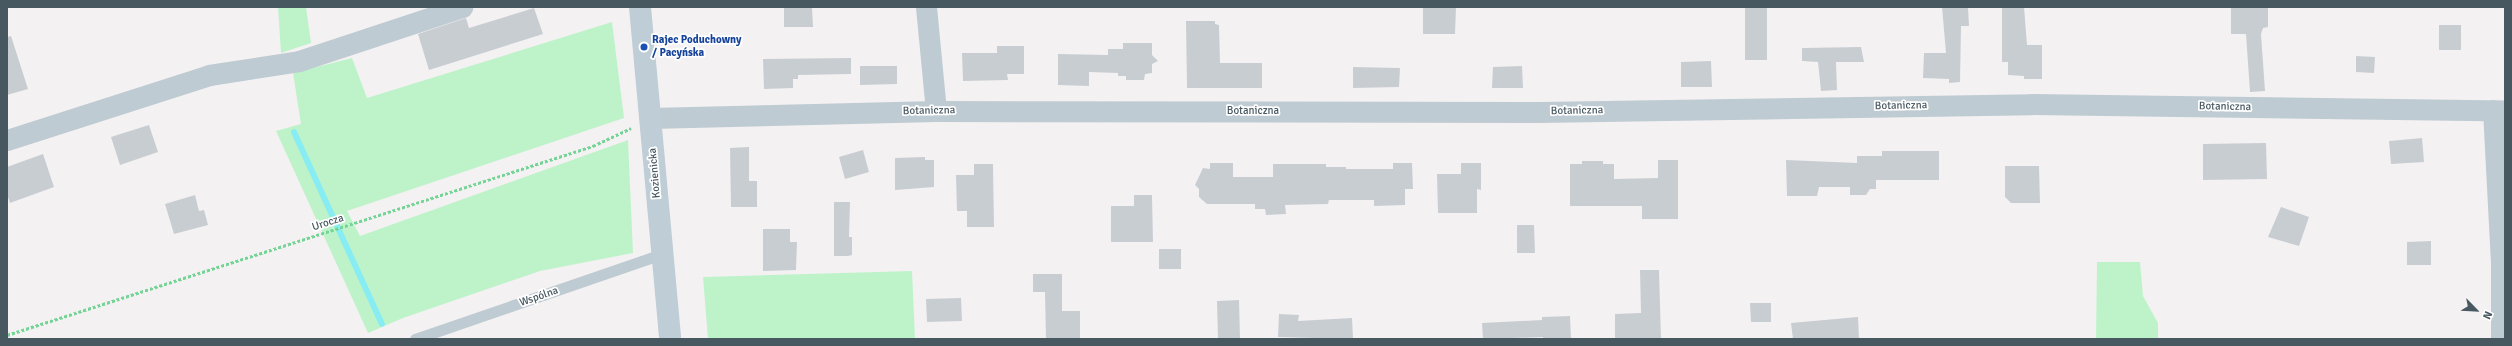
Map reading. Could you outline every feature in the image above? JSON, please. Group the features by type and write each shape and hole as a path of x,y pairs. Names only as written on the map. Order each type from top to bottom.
{"main road":[{"name":"Kozienicka","path":"640,7 670,339"}],"street":[{"path":"7,140 209,75 299,61 462,7"},
{"path":"926,7 936,111"},
{"name":"Botaniczna","path":"650,118 936,111 1539,112 2032,104 2499,110"},
{"path":"2499,110 2501,339"}],"lane":[{"name":"Wspólna","path":"415,339 662,254"}],"path":[{"name":"Urocza","path":"7,335 593,146 650,118"}],"green space":[{"path":"278,7 306,7 311,43 281,53"},
{"path":"612,22 624,118 347,211 360,236 628,140 633,253 540,271 403,318 368,333 276,131 301,124 293,73 352,58 367,98"},
{"path":"2097,262 2140,262 2143,296 2158,323 2158,339 2096,339"},
{"path":"912,271 915,339 708,339 703,277"}],"building":[{"path":"784,7 812,7 813,27 784,27"},
{"path":"1423,7 1456,7 1455,34 1423,34"},
{"path":"1745,7 1767,7 1767,60 1745,60"},
{"path":"1942,7 1968,7 1969,26 1961,26 1960,82 1949,83 1949,79 1923,78 1924,53 1946,53"},
{"path":"2002,7 2024,7 2027,45 2042,45 2042,79 2024,79 2024,76 2008,75 2008,62 2002,62"},
{"path":"2231,7 2268,7 2268,27 2263,28 2261,34 2265,91 2250,92 2246,34 2231,34"},
{"path":"534,8 543,34 429,70 418,34 466,18 469,28"},
{"path":"1186,21 1215,21 1215,24 1219,25 1220,63 1262,63 1262,88 1187,88"},
{"path":"2439,25 2461,25 2461,50 2439,50"},
{"path":"11,36 28,89 7,95 7,37"},
{"path":"1123,43 1152,43 1152,55 1158,61 1152,64 1152,73 1145,74 1144,80 1126,80 1126,76 1118,76 1118,73 1089,72 1089,86 1058,85 1058,54 1108,55 1108,49 1123,49"},
{"path":"997,46 1024,46 1024,74 1007,74 1008,80 963,81 962,53 997,53"},
{"path":"1861,47 1864,62 1836,62 1837,90 1821,91 1818,62 1802,61 1802,48"},
{"path":"2356,56 2375,57 2374,73 2356,72"},
{"path":"851,58 851,74 798,75 798,79 793,79 793,88 764,89 763,59"},
{"path":"1711,61 1712,87 1681,87 1681,62"},
{"path":"860,66 897,66 897,84 860,85"},
{"path":"1522,66 1523,88 1492,88 1493,67"},
{"path":"1353,67 1400,68 1399,87 1353,88"},
{"path":"149,125 158,152 120,165 111,137"},
{"path":"2422,138 2424,162 2391,164 2389,141"},
{"path":"2266,143 2267,179 2203,180 2203,144"},
{"path":"749,147 749,181 757,181 757,207 731,207 730,148"},
{"path":"863,150 869,172 845,179 839,157"},
{"path":"1882,151 1939,151 1939,180 1876,180 1876,189 1870,189 1866,195 1850,195 1850,187 1819,187 1817,196 1787,196 1786,160 1857,163 1857,156 1882,156"},
{"path":"43,154 54,187 10,203 7,194 7,167"},
{"path":"925,157 925,160 934,160 934,187 895,190 895,158"},
{"path":"1658,160 1678,160 1678,219 1642,219 1642,206 1570,206 1570,164 1582,164 1582,161 1603,161 1603,164 1614,164 1614,179 1658,178"},
{"path":"1210,163 1233,163 1233,177 1273,177 1273,164 1326,164 1326,167 1346,167 1346,169 1393,169 1393,163 1412,163 1413,189 1405,189 1405,205 1374,206 1374,200 1329,200 1328,204 1285,205 1286,214 1266,215 1265,209 1255,209 1255,204 1207,204 1199,197 1199,189 1195,185 1203,168 1210,169"},
{"path":"1461,163 1481,163 1481,190 1477,189 1477,213 1438,213 1437,174 1461,174"},
{"path":"974,164 993,164 994,227 967,227 967,211 957,211 956,175 974,175"},
{"path":"2005,166 2039,166 2040,203 2011,203 2005,197"},
{"path":"195,195 199,211 204,210 208,225 174,234 165,204"},
{"path":"1134,195 1152,195 1153,242 1111,242 1111,206 1134,206"},
{"path":"834,202 850,202 849,237 852,237 852,255 834,256"},
{"path":"2281,207 2309,217 2299,246 2268,237"},
{"path":"1517,225 1534,225 1535,253 1517,253"},
{"path":"763,229 790,229 790,242 797,242 796,270 763,271"},
{"path":"2431,241 2431,265 2407,265 2407,242"},
{"path":"1159,249 1181,249 1181,269 1159,269"},
{"path":"1640,270 1659,270 1661,339 1615,339 1615,314 1641,313"},
{"path":"1033,274 1062,274 1062,311 1080,311 1080,339 1046,339 1045,292 1033,292"},
{"path":"961,298 962,321 927,322 926,299"},
{"path":"1239,300 1240,339 1218,339 1217,301"},
{"path":"1750,303 1771,303 1771,322 1751,322"},
{"path":"1279,314 1299,315 1298,321 1352,318 1353,339 1278,337"},
{"path":"1570,316 1571,339 1543,339 1543,337 1483,339 1482,323 1542,320 1542,317"},
{"path":"1858,317 1859,339 1793,339 1791,323"}],"waterway":[{"path":"294,132 382,324"}],"place":[{"name":"Rajec Poduchowny / Pacyńska","path":"644,47"}]}
